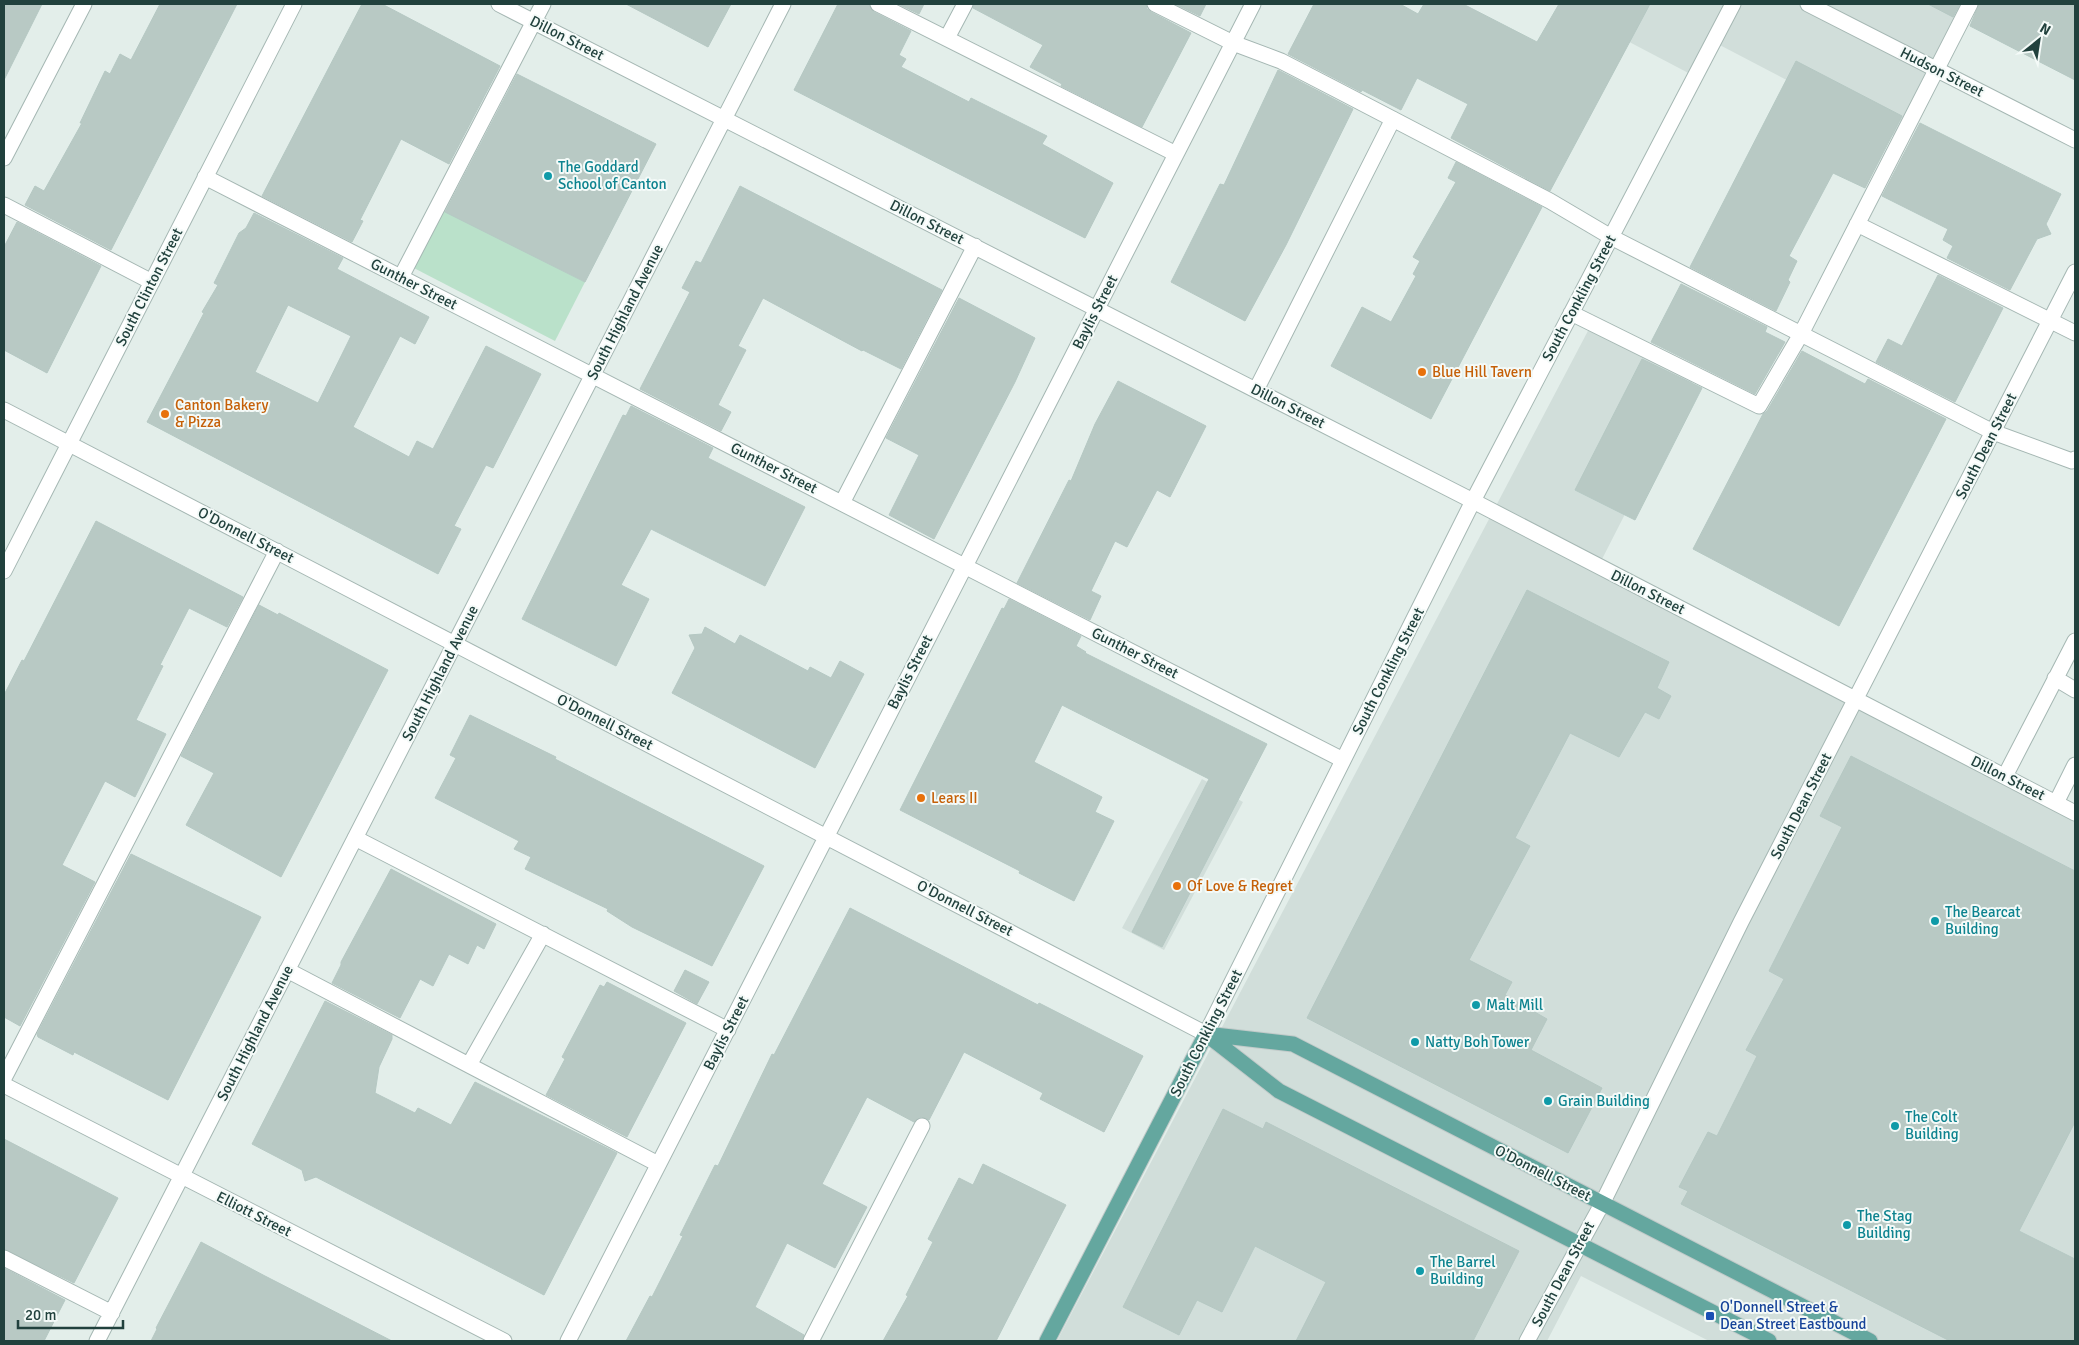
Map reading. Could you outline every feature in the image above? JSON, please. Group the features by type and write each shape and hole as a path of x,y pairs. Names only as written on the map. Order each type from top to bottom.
{"main road":[{"name":"O'Donnell Street","path":"1206,1034 1293,1044 1870,1341"},
{"name":"O'Donnell Street","path":"1206,1034 1279,1091 1769,1341"},
{"name":"South Conkling Street","path":"1047,1341 1206,1034"}],"street":[{"path":"4,158 84,4"},
{"name":"South Clinton Street","path":"4,571 294,4"},
{"name":"Dillon Street","path":"499,4 1473,501 2075,813"},
{"path":"401,277 543,4"},
{"name":"South Highland Avenue","path":"97,1341 783,4"},
{"path":"878,4 1176,154"},
{"path":"947,38 965,4"},
{"path":"1155,4 1233,43 1281,61 1550,201 1611,237 1993,432 2074,460"},
{"name":"Baylis Street","path":"568,1341 1253,4"},
{"name":"South Conkling Street","path":"1206,1034 1473,501 1733,4"},
{"name":"Hudson Street","path":"1808,4 2075,140"},
{"path":"1571,313 1759,406 1800,334 1970,4"},
{"path":"1256,390 1393,119"},
{"name":"Gunther Street","path":"206,177 1343,760"},
{"path":"4,205 152,282"},
{"path":"1856,224 2075,333"},
{"path":"842,503 975,246"},
{"name":"South Dean Street","path":"1528,1341 1578,1244 1602,1204 1734,936 2075,272"},
{"name":"O'Donnell Street","path":"4,410 1206,1034"},
{"path":"4,1078 277,551"},
{"path":"2005,776 2075,641"},
{"path":"2055,678 2075,690"},
{"path":"2056,803 2075,765"},
{"path":"355,838 728,1030"},
{"path":"469,1065 543,934"},
{"path":"288,970 658,1164"},
{"name":"Elliott Street","path":"4,1086 504,1341"},
{"path":"811,1341 922,1126"},
{"path":"4,1258 112,1313"}],"shaded area":[{"path":"1557,4 1971,4 1901,140 1714,42 1696,77"},
{"path":"1590,327 1694,379 1599,565 2075,808 2075,1341 1709,1341 1581,1276 1547,1341 1057,1341"},
{"path":"1202,779 1243,802 1164,950 1122,928"}],"green space":[{"path":"439,208 585,282 555,341 410,266"}],"building":[{"path":"4,4 42,4 4,80"},
{"path":"160,4 237,4 111,250 25,205 35,186 44,191 82,123 80,123 105,71 110,74 120,54 131,60"},
{"path":"362,4 382,4 500,66 449,164 401,139 360,220 363,221 352,242 262,196"},
{"path":"626,4 731,4 708,47"},
{"path":"838,4 869,4 874,12 911,31 899,55 906,59 901,67 969,102 971,98 1047,136 1042,144 1113,183 1085,238 794,90"},
{"path":"898,4 924,4 919,14"},
{"path":"974,4 1146,4 1147,9 1151,12 1191,33 1142,127 1061,86 1062,84 1030,67 1043,45 973,8"},
{"path":"1175,4 1206,4 1200,16"},
{"path":"1314,4 1400,4 1418,14 1424,4 1463,4 1537,42 1559,4 1650,4 1550,191 1451,138 1468,104 1417,78 1401,110 1362,90 1361,92 1288,54"},
{"path":"1928,4 1960,4 1953,17"},
{"path":"1979,4 2075,4 2075,80 1970,26"},
{"path":"1796,61 1902,116 1865,188 1833,173 1789,256 1797,261 1788,280 1790,282 1776,311 1690,267"},
{"path":"1278,70 1353,109 1286,245 1245,321 1171,282 1220,184 1224,185"},
{"name":"The Goddard School of Canton","path":"517,74 656,144 585,282 445,212"},
{"path":"1920,123 2061,194 2046,224 2051,234 2037,239 2010,290 1947,258 1953,246 1943,240 1948,229 1882,196"},
{"path":"1456,162 1542,207 1431,419 1331,366 1362,307 1391,322 1416,276 1413,274 1420,261 1413,257 1456,182 1448,178"},
{"path":"740,186 942,290 901,369 862,351 763,298 738,346 746,350 718,405 731,412 721,431 640,389 690,292 682,288 696,261 701,263"},
{"path":"254,213 343,258 337,269 429,317 415,344 400,336 353,427 409,457 417,441 433,449 486,346 541,374 493,468 486,465 454,526 461,529 438,574 147,422 204,313 202,312 218,285 214,283 239,233 246,228","holes":["288,305 351,336 318,403 255,372"]},
{"path":"17,222 101,266 47,373 4,350 4,247"},
{"path":"1938,275 2003,308 1955,402 1876,362 1888,339 1902,346"},
{"path":"1681,284 1767,327 1765,332 1785,342 1755,394 1651,342"},
{"path":"959,298 1035,338 1015,382 934,539 889,515 919,455 886,438"},
{"path":"1802,351 1865,384 1868,379 1946,419 1839,626 1693,549 1763,414 1767,411"},
{"path":"1642,359 1702,388 1635,520 1575,490"},
{"path":"1118,381 1206,426 1170,497 1157,490 1127,547 1115,541 1091,591 1101,596 1090,620 1017,583 1069,480 1071,481 1095,424"},
{"path":"631,406 713,448 708,458 805,507 765,586 651,529 621,585 649,599 616,666 522,619 623,415 626,416"},
{"path":"96,521 243,597 227,627 189,608 160,665 163,666 136,720 166,734 135,797 105,781 62,865 95,882 20,1026 4,1017 4,695 22,660 24,661"},
{"path":"1527,590 1669,662 1657,688 1671,696 1659,719 1645,712 1619,757 1570,733 1515,838 1530,846 1469,960 1512,982 1505,995 1547,1019 1531,1050 1602,1088 1568,1153 1307,1018"},
{"path":"1009,599 1081,636 1076,646 1085,653 1267,744 1162,947 1132,932 1209,779 1062,705 1034,762 1102,797 1095,812 1114,821 1074,901 1019,873 1020,871 900,810 1002,608 1004,609"},
{"path":"259,605 278,615 279,613 388,670 281,877 186,825 214,773 181,756"},
{"path":"705,627 735,644 740,635 808,671 810,667 831,678 840,661 864,674 815,768 672,693 695,648 689,635 702,634"},
{"path":"470,715 556,757 555,759 764,866 712,966 632,927 607,911 608,909 525,869 531,857 514,849 519,841 435,798 456,758 450,755"},
{"path":"1851,756 2075,871 2075,1122 2019,1231 2075,1259 2075,1341 1950,1341 1681,1204 1688,1191 1679,1187 1708,1132 1717,1136 1757,1056 1746,1050 1784,979 1769,971 1842,827 1820,816"},
{"path":"131,854 261,917 168,1100 74,1052 73,1055 38,1037 37,1034"},
{"path":"391,869 496,924 484,949 477,945 468,964 449,954 433,986 420,979 400,1018 332,983 341,962"},
{"path":"850,908 1038,1005 1039,1003 1143,1056 1104,1132 1040,1099 1043,1093 964,1052 929,1120 921,1117 914,1122 867,1097 822,1184 867,1207 835,1268 787,1243 755,1307 804,1335 802,1341 626,1341 650,1296 652,1297 683,1236 680,1235 715,1165 718,1166 772,1054 774,1055"},
{"path":"685,970 709,982 697,1004 674,991"},
{"path":"607,982 686,1023 627,1137 546,1095 565,1059 562,1057 600,985 604,987"},
{"path":"325,1001 392,1035 392,1039 379,1067 375,1093 415,1113 418,1108 451,1125 475,1082 617,1153 544,1295 316,1177 305,1181 302,1170 252,1144"},
{"path":"1223,1109 1263,1129 1266,1122 1519,1251 1473,1341 1296,1341 1326,1282 1255,1246 1222,1312 1197,1300 1179,1335 1123,1307"},
{"path":"4,1139 118,1198 74,1283 4,1249"},
{"path":"983,1164 1066,1205 996,1341 883,1341 908,1296 906,1295 933,1242 928,1239 959,1178 973,1185"},
{"path":"201,1242 265,1276 392,1341 151,1341"},
{"path":"4,1268 65,1300 44,1341 4,1341"}],"place":[{"name":"The Goddard School of Canton","path":"548,176"},
{"name":"Blue Hill Tavern","path":"1422,372"},
{"name":"Canton Bakery & Pizza","path":"165,414"},
{"name":"Lears II","path":"921,798"},
{"name":"Of Love & Regret","path":"1177,886"},
{"name":"The Bearcat Building","path":"1935,921"},
{"name":"Malt Mill","path":"1476,1005"},
{"name":"Natty Boh Tower","path":"1415,1042"},
{"name":"Grain Building","path":"1548,1101"},
{"name":"The Colt Building","path":"1895,1126"},
{"name":"The Stag Building","path":"1847,1225"},
{"name":"The Barrel Building","path":"1420,1271"},
{"name":"O'Donnell Street & Dean Street Eastbound","path":"1710,1316"}]}
